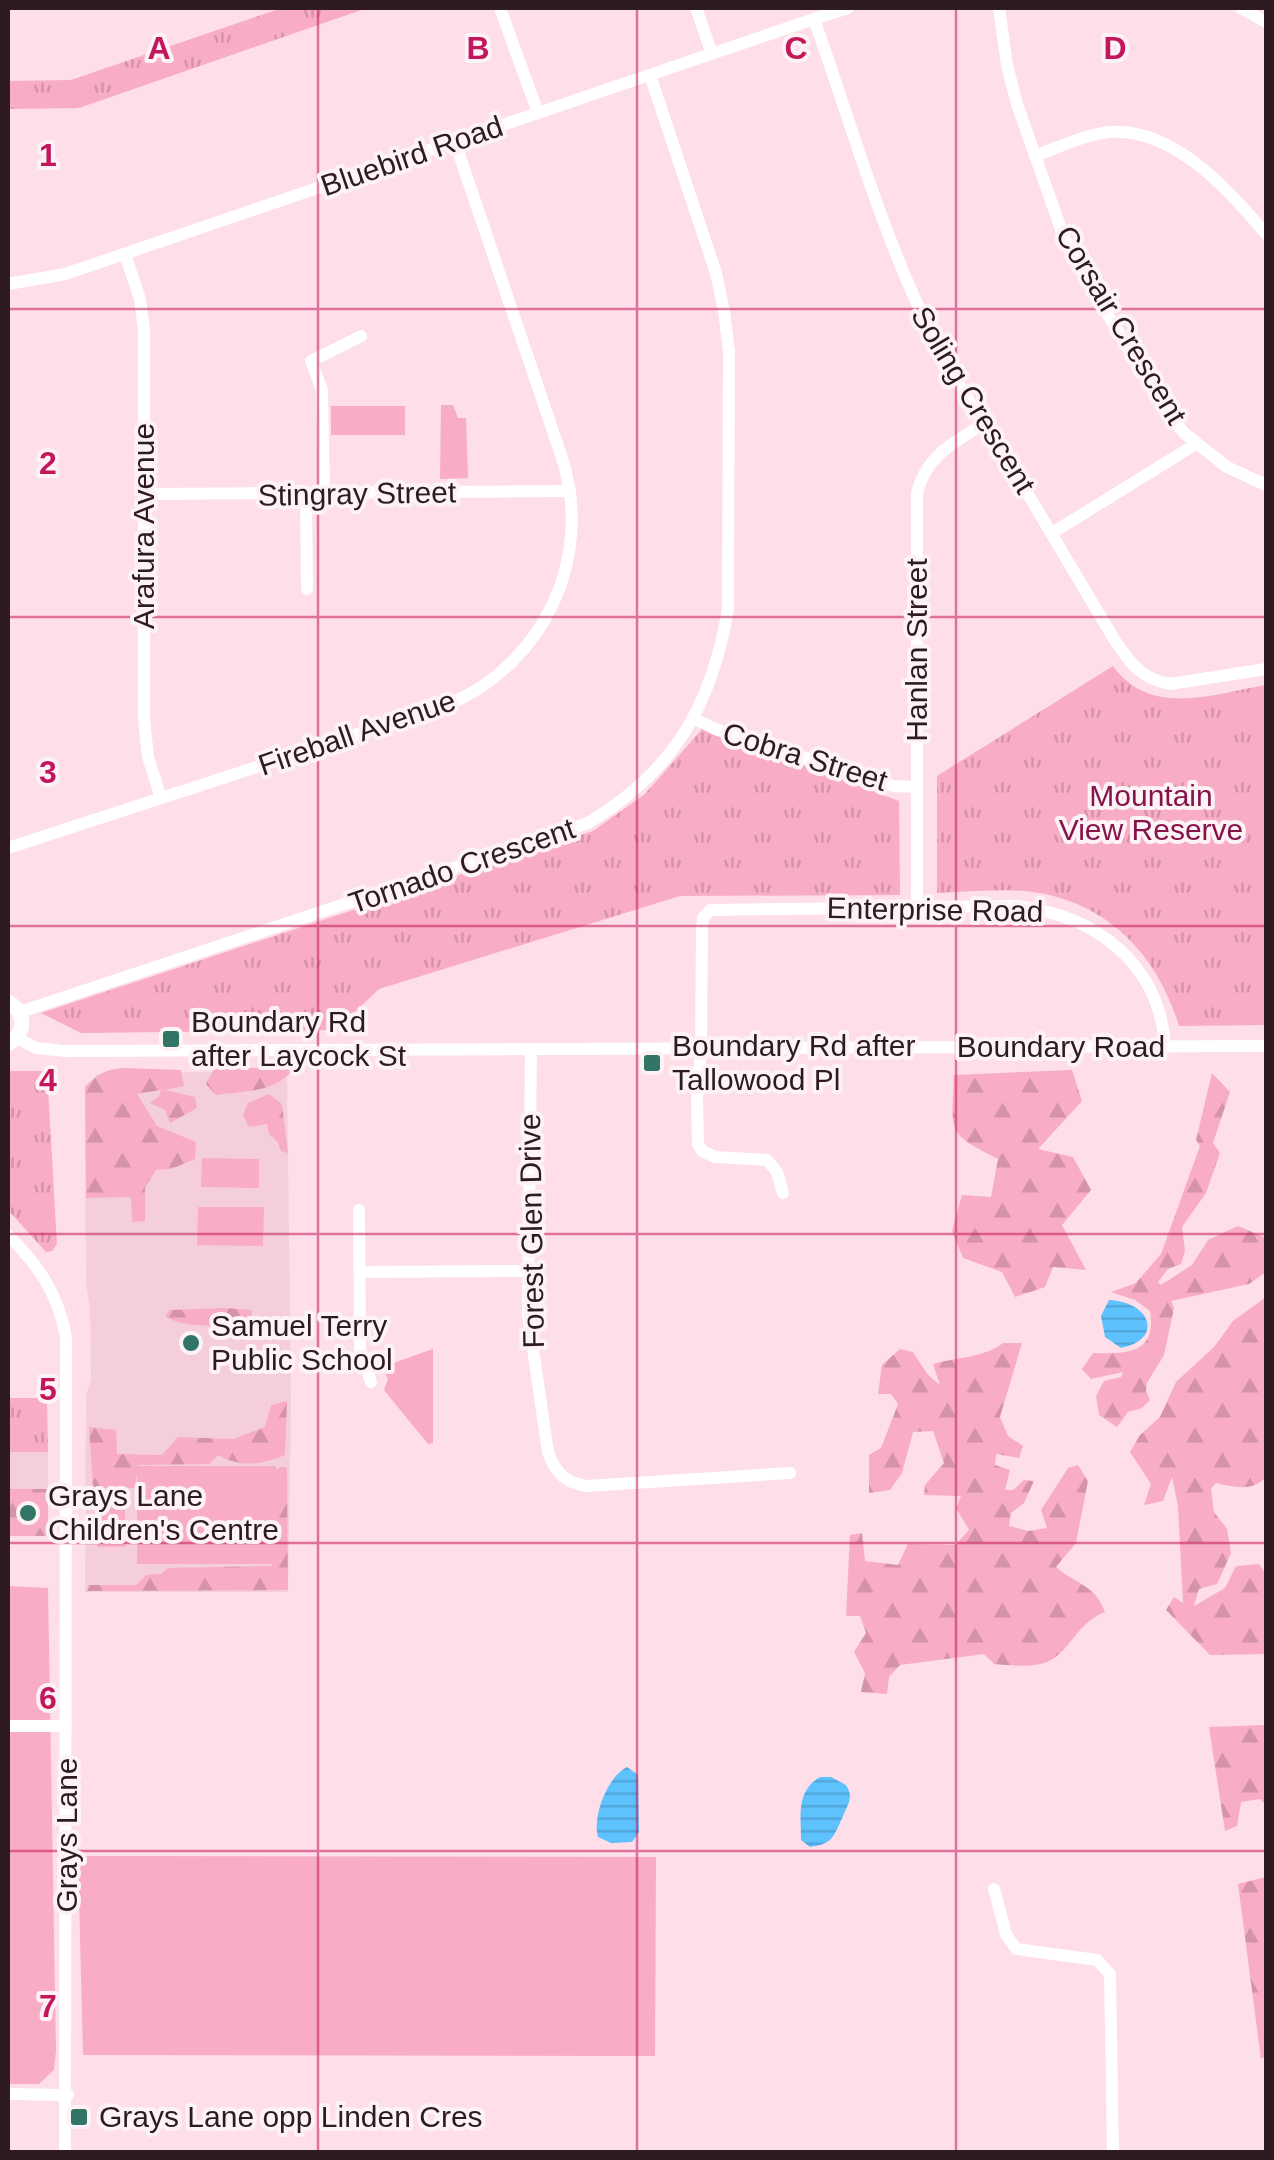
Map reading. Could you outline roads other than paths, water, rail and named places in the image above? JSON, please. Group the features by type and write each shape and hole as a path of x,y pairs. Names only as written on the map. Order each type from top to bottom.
{"street":[{"path":"500,8 538,113"},
{"path":"696,8 712,54"},
{"path":"814,19 848,8"},
{"name":"Corsair Crescent","path":"999,8 1006,65 1063,235 1079,267 1162,406 1196,444 1227,467 1266,485"},
{"path":"1241,8 1266,22"},
{"name":"Bluebird Road","path":"8,284 46,279 125,254 814,19"},
{"name":"Soling Crescent","path":"814,19 917,308 1114,639 1143,675 1170,684 1266,669"},
{"name":"Tornado Crescent","path":"14,1007 588,823 619,805 657,770 695,719 710,686 728,609 729,352 716,274 650,75"},
{"path":"1035,156 1102,133 1148,138 1210,176 1234,196 1266,234"},
{"name":"Fireball Avenue","path":"8,848 438,709 495,678 536,636 556,600 569,559 570,491 455,142"},
{"name":"Arafura Avenue","path":"125,254 140,299 144,330 144,718 148,757 161,798"},
{"path":"324,495 322,390 311,361 361,336"},
{"name":"Hanlan Street","path":"916,907 917,493 924,472 938,454 984,424"},
{"path":"1052,533 1196,444"},
{"name":"Stingray Street","path":"144,494 570,491"},
{"path":"306,495 308,589"},
{"name":"Cobra Street","path":"695,719 893,786 917,788"},
{"name":"Enterprise Road","path":"702,1049 703,918 710,910 722,907 1036,908 1085,925 1115,945 1146,981 1162,1018 1165,1047"},
{"path":"12,1041 23,1026 14,1007"},
{"name":"Boundary Road","path":"12,1041 65,1051 1266,1046"},
{"path":"702,1049 696,1100 700,1148 715,1157 766,1160 778,1172 782,1192"},
{"name":"Forest Glen Drive","path":"531,1050 528,1323 548,1452 554,1467 566,1480 587,1486 790,1473"},
{"path":"359,1210 360,1350 371,1382"},
{"name":"Grays Lane","path":"8,1235 49,1284 66,1337 65,2152"},
{"path":"360,1272 528,1271"},
{"path":"8,1726 66,1726"},
{"path":"994,1889 1008,1941 1016,1949 1097,1960 1110,1974 1113,2152"},
{"path":"8,2094 68,2095"}],"water":[{"path":"1109,1300 1123,1302 1143,1314 1147,1329 1135,1343 1121,1348 1105,1337 1101,1316"},
{"path":"627,1767 638,1775 639,1832 632,1842 611,1843 598,1837 597,1818 608,1788"},
{"path":"820,1777 831,1777 846,1785 850,1797 832,1838 810,1847 801,1840 801,1804 807,1789"}],"place":[{"name":"Boundary Rd after Laycock St","path":"171,1039"},
{"name":"Boundary Rd after Tallowood Pl","path":"652,1063"},
{"name":"Samuel Terry Public School","path":"191,1343"},
{"name":"Grays Lane Children's Centre","path":"28,1513"},
{"name":"Grays Lane opp Linden Cres","path":"79,2117"}],"park label":[{"name":"Mountain View Reserve","path":"1151,813"}]}
